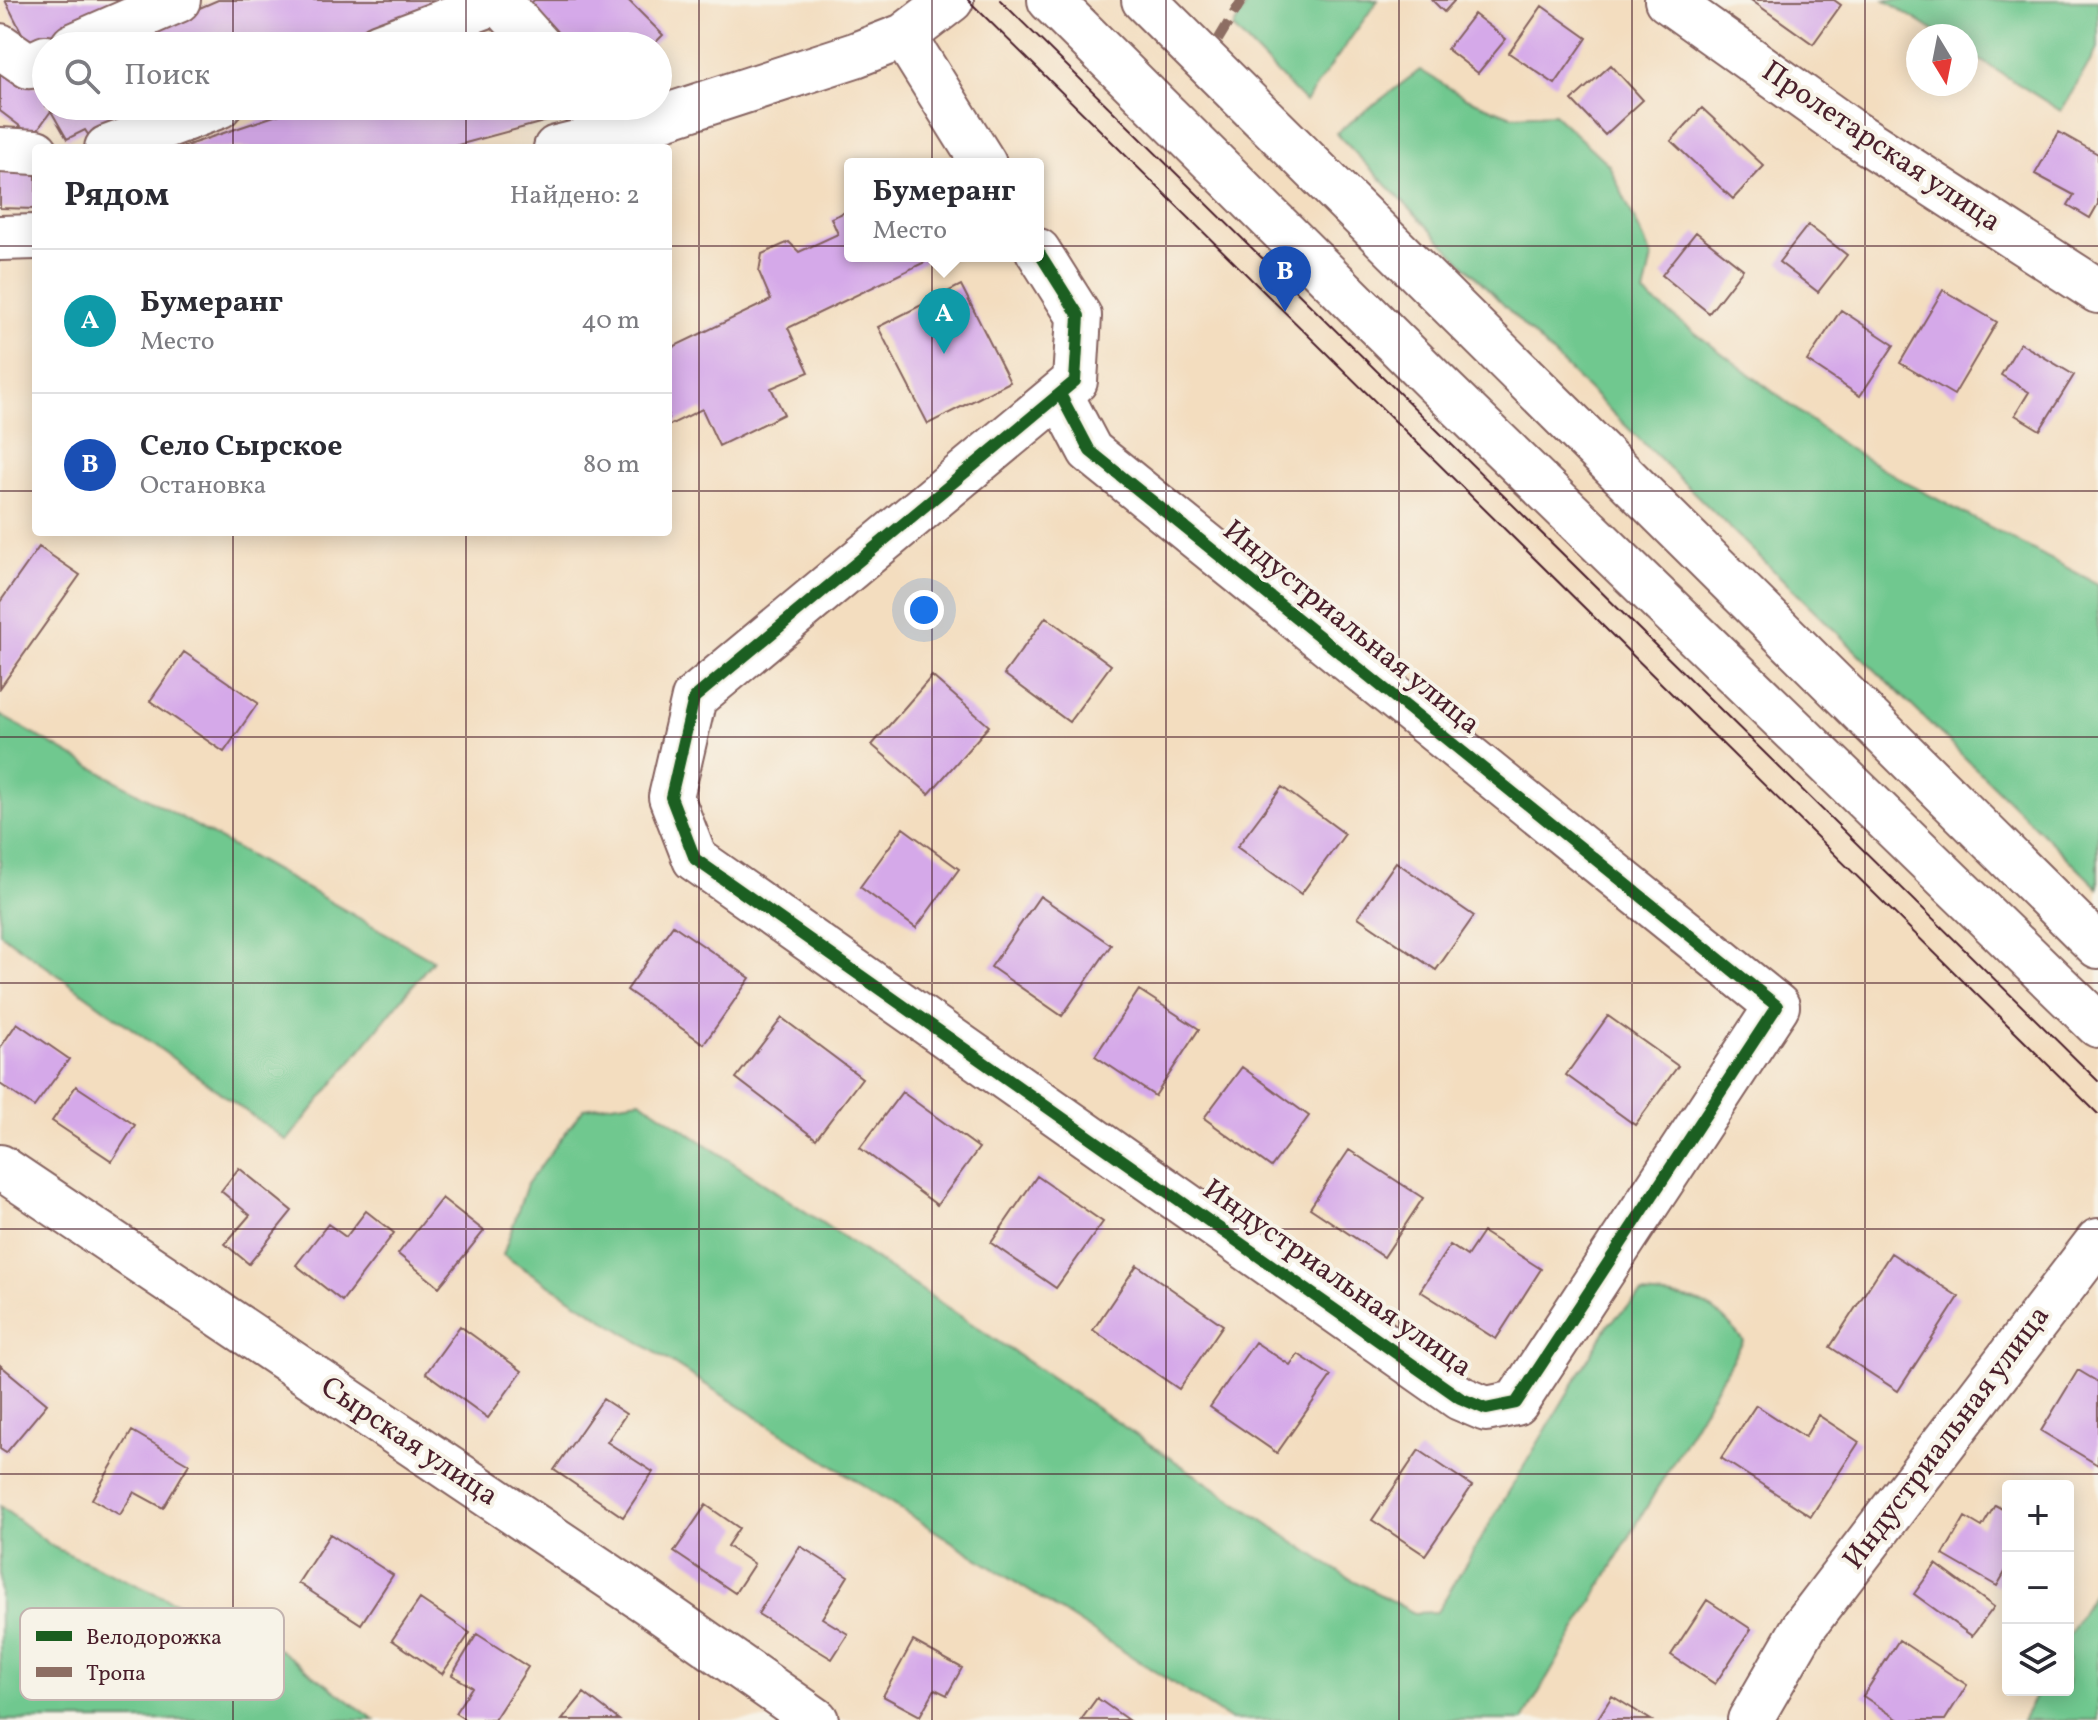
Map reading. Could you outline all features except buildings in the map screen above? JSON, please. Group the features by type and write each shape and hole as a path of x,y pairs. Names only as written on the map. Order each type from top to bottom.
{"street":[{"path":"105,32 178,0"},
{"path":"416,32 499,0 527,32"},
{"path":"1050,0 1445,393 2098,1025"},
{"path":"1144,0 2098,946"},
{"name":"Пролетарская улица","path":"1667,0 1852,132 2098,291"},
{"path":"672,101 855,55 927,12 982,158"},
{"path":"0,46 29,66 32,65"},
{"path":"118,144 182,120"},
{"path":"562,144 598,120"},
{"path":"0,150 32,152"},
{"path":"0,238 32,237"},
{"path":"1044,261 1079,316 1075,381 1060,394"},
{"name":"Индустриальная улица","path":"1060,394 1090,451 1777,1006 1516,1403 1486,1409 1460,1398 695,859 671,797 694,698 1060,394"},
{"name":"Сырская улица","path":"0,1167 633,1592 816,1720"},
{"name":"Индустриальная улица","path":"1750,1720 1805,1625 2098,1241"}],"green space":[{"path":"1249,0 1378,0 1305,102 1233,28"},
{"path":"1885,0 2098,0 2098,48 2061,111 1978,59 1978,24 1923,24"},
{"path":"1420,70 1466,98 1512,116 1554,114 1609,165 1652,257 1644,294 1843,445 1914,487 2098,584 2098,888 1533,335 1336,133"},
{"path":"0,715 433,960 287,1141 0,933"},
{"path":"640,1100 1345,1576 1414,1613 1437,1612 1609,1324 1642,1294 1687,1299 1710,1308 1743,1341 1523,1720 1231,1720 503,1255 527,1184 584,1108"},
{"path":"0,1506 53,1547 187,1608 20,1608 20,1700 284,1700 284,1653 375,1720 0,1720"},
{"path":"2098,1583 2098,1720 2022,1720 2036,1696 2074,1696 2074,1626"}],"tram line":[{"path":"968,0 2098,1114"},
{"path":"1000,0 2098,1081"}],"marked path":[{"path":"1218,40 1242,0"}],"cycle path":[{"path":"1044,261 1079,316 1075,381 694,698 671,797 695,859 1460,1398 1486,1409 1516,1403 1777,1006 1090,451 1060,394"}],"place":[{"name":"Село Сырское","path":"1285,312"},
{"name":"Бумеранг","path":"944,354"}]}
